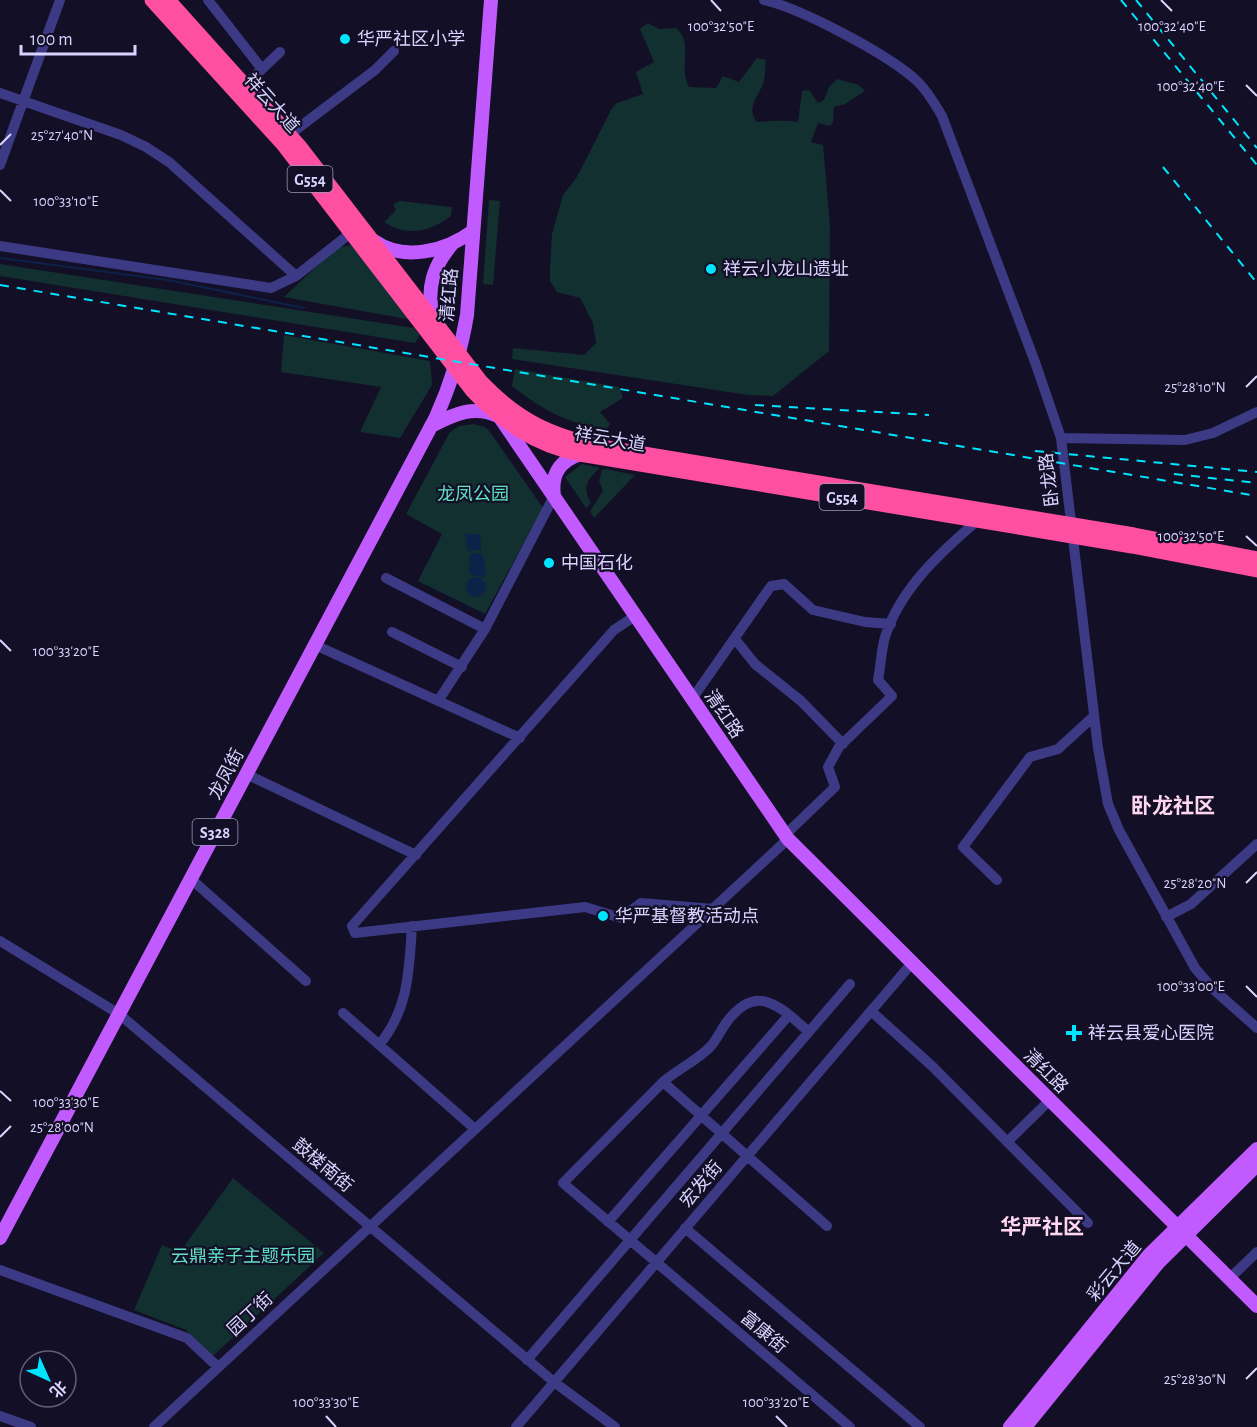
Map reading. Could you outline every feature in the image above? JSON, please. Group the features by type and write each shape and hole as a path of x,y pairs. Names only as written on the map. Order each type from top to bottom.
{"highway":[{"name":"祥云大道","path":"152,0 283,144 501,418 545,445 580,454 978,520 1072,530 1257,570"},
{"name":"祥云大道","path":"168,0 289,135 433,318 458,362 511,410 538,428 565,439 601,447 1072,530 1257,559"}],"main road":[{"name":"清红路","path":"458,362 467,315 491,0"},
{"path":"372,240 388,249 406,253 430,250 453,242 473,231"},
{"path":"433,318 430,299 431,281 438,263 453,242"},
{"name":"龙凤街","path":"0,1238 431,426 458,362"},
{"path":"431,426 470,411 486,411 501,418"},
{"name":"清红路","path":"501,418 787,837 1257,1306"},
{"path":"554,496 552,483 556,471 564,462 580,454"},
{"name":"彩云大道","path":"1025,1427 1181,1231 1257,1149"},
{"name":"彩云大道","path":"1010,1427 1136,1271 1256,1170"}],"street":[{"path":"0,165 60,0"},
{"path":"208,0 262,69"},
{"name":"卧龙路","path":"764,0 802,14 886,59 916,80 934,102 954,144 1061,438 1094,716 1104,786 1113,818 1166,917 1202,976 1257,1028"},
{"path":"289,135 375,70 394,51"},
{"path":"245,85 280,52"},
{"path":"0,93 146,147 169,162 296,276"},
{"path":"0,246 271,288 296,276 352,232"},
{"path":"1061,438 1185,440 1213,433 1257,412"},
{"path":"438,701 485,628 554,496"},
{"path":"735,639 755,664 801,701 843,744 892,696 878,680 886,634 907,593 929,565 978,520"},
{"path":"386,578 485,628"},
{"path":"692,699 771,586 778,583 792,590 813,610 865,622 891,624"},
{"path":"635,616 614,630 352,926 355,933 585,907 621,918 641,903 713,909"},
{"path":"392,632 462,667"},
{"path":"315,645 520,738"},
{"path":"997,880 963,847 1030,757 1058,750 1094,716"},
{"name":"园丁街","path":"154,1427 713,909 787,837 835,788 828,767 843,744"},
{"path":"246,774 416,855"},
{"path":"1166,917 1191,904 1257,844"},
{"path":"190,879 306,981"},
{"path":"379,1045 399,1016 408,988 412,926"},
{"name":"鼓楼南街","path":"0,941 119,1014 554,1382 615,1427"},
{"name":"宏发街","path":"516,1427 912,963"},
{"path":"528,1360 850,984"},
{"path":"809,1032 771,1002 760,1001 744,1005 726,1022 706,1051 680,1067 663,1082 827,1226"},
{"path":"871,1011 932,1066 1088,1223"},
{"path":"343,1013 475,1129"},
{"path":"608,1222 789,1015"},
{"name":"富康街","path":"663,1082 563,1183 850,1427"},
{"path":"1007,1142 1050,1100"},
{"path":"685,1228 920,1427"},
{"path":"1229,1279 1257,1252"},
{"path":"0,1270 187,1338 218,1367"},
{"path":"0,1416 31,1427"}],"green space":[{"path":"648,23 659,29 676,28 681,34 684,41 685,71 689,87 716,88 723,76 739,82 757,58 766,60 764,81 752,112 757,122 798,122 802,91 809,90 818,103 824,100 829,87 837,79 859,85 865,91 845,104 834,107 833,122 830,126 818,123 811,142 823,145 830,225 829,351 773,396 748,395 512,359 513,348 584,355 596,343 593,323 580,298 557,292 550,281 552,234 563,195 577,177 612,108 617,103 643,94 636,72 654,62 640,29"},
{"path":"489,200 500,201 493,285 483,284"},
{"path":"400,201 452,207 451,216 427,229 401,230 384,222 396,210 393,204"},
{"path":"351,245 412,320 284,297 336,248"},
{"path":"0,264 414,328 420,335 415,343 0,276"},
{"path":"458,268 455,308 448,293 452,278"},
{"path":"284,335 430,361 432,385 400,438 360,432 381,387 281,372"},
{"path":"515,369 619,387 623,398 600,412 610,424 607,429 579,423 545,409 512,386"},
{"name":"龙凤公园","path":"473,424 485,427 490,432 543,508 485,614 418,581 442,534 406,514 450,432 459,426"},
{"path":"582,464 600,468 587,484 586,493 591,503 586,508 565,477"},
{"path":"602,470 635,475 594,518 590,511 603,491 599,481"},
{"name":"云鼎亲子主题乐园","path":"233,1178 324,1253 213,1356 186,1330 134,1310 162,1245 180,1252"}],"water":[{"path":"465,534 480,534 481,550 468,551"},
{"path":"482,553 486,570 484,578 469,574 470,554"},
{"path":"472,577 480,577 486,583 486,591 480,597 472,597 466,591 466,583"}],"waterway":[{"path":"0,258 168,280 304,308"}],"railway":[{"path":"1121,0 1257,165"},
{"path":"1136,0 1257,148"},
{"path":"1163,167 1257,283"},
{"path":"0,285 1257,496"},
{"path":"755,405 929,415"},
{"path":"1035,451 1257,472"},
{"path":"1174,474 1257,483"}],"place":[{"name":"华严社区小学","path":"345,39"},
{"name":"祥云小龙山遗址","path":"711,269"},
{"name":"中国石化","path":"549,563"},
{"name":"华严基督教活动点","path":"603,916"},
{"name":"祥云县爱心医院","path":"1074,1033"}],"district":[{"name":"卧龙社区","path":"1173,806"},
{"name":"华严社区","path":"1042,1227"}]}
